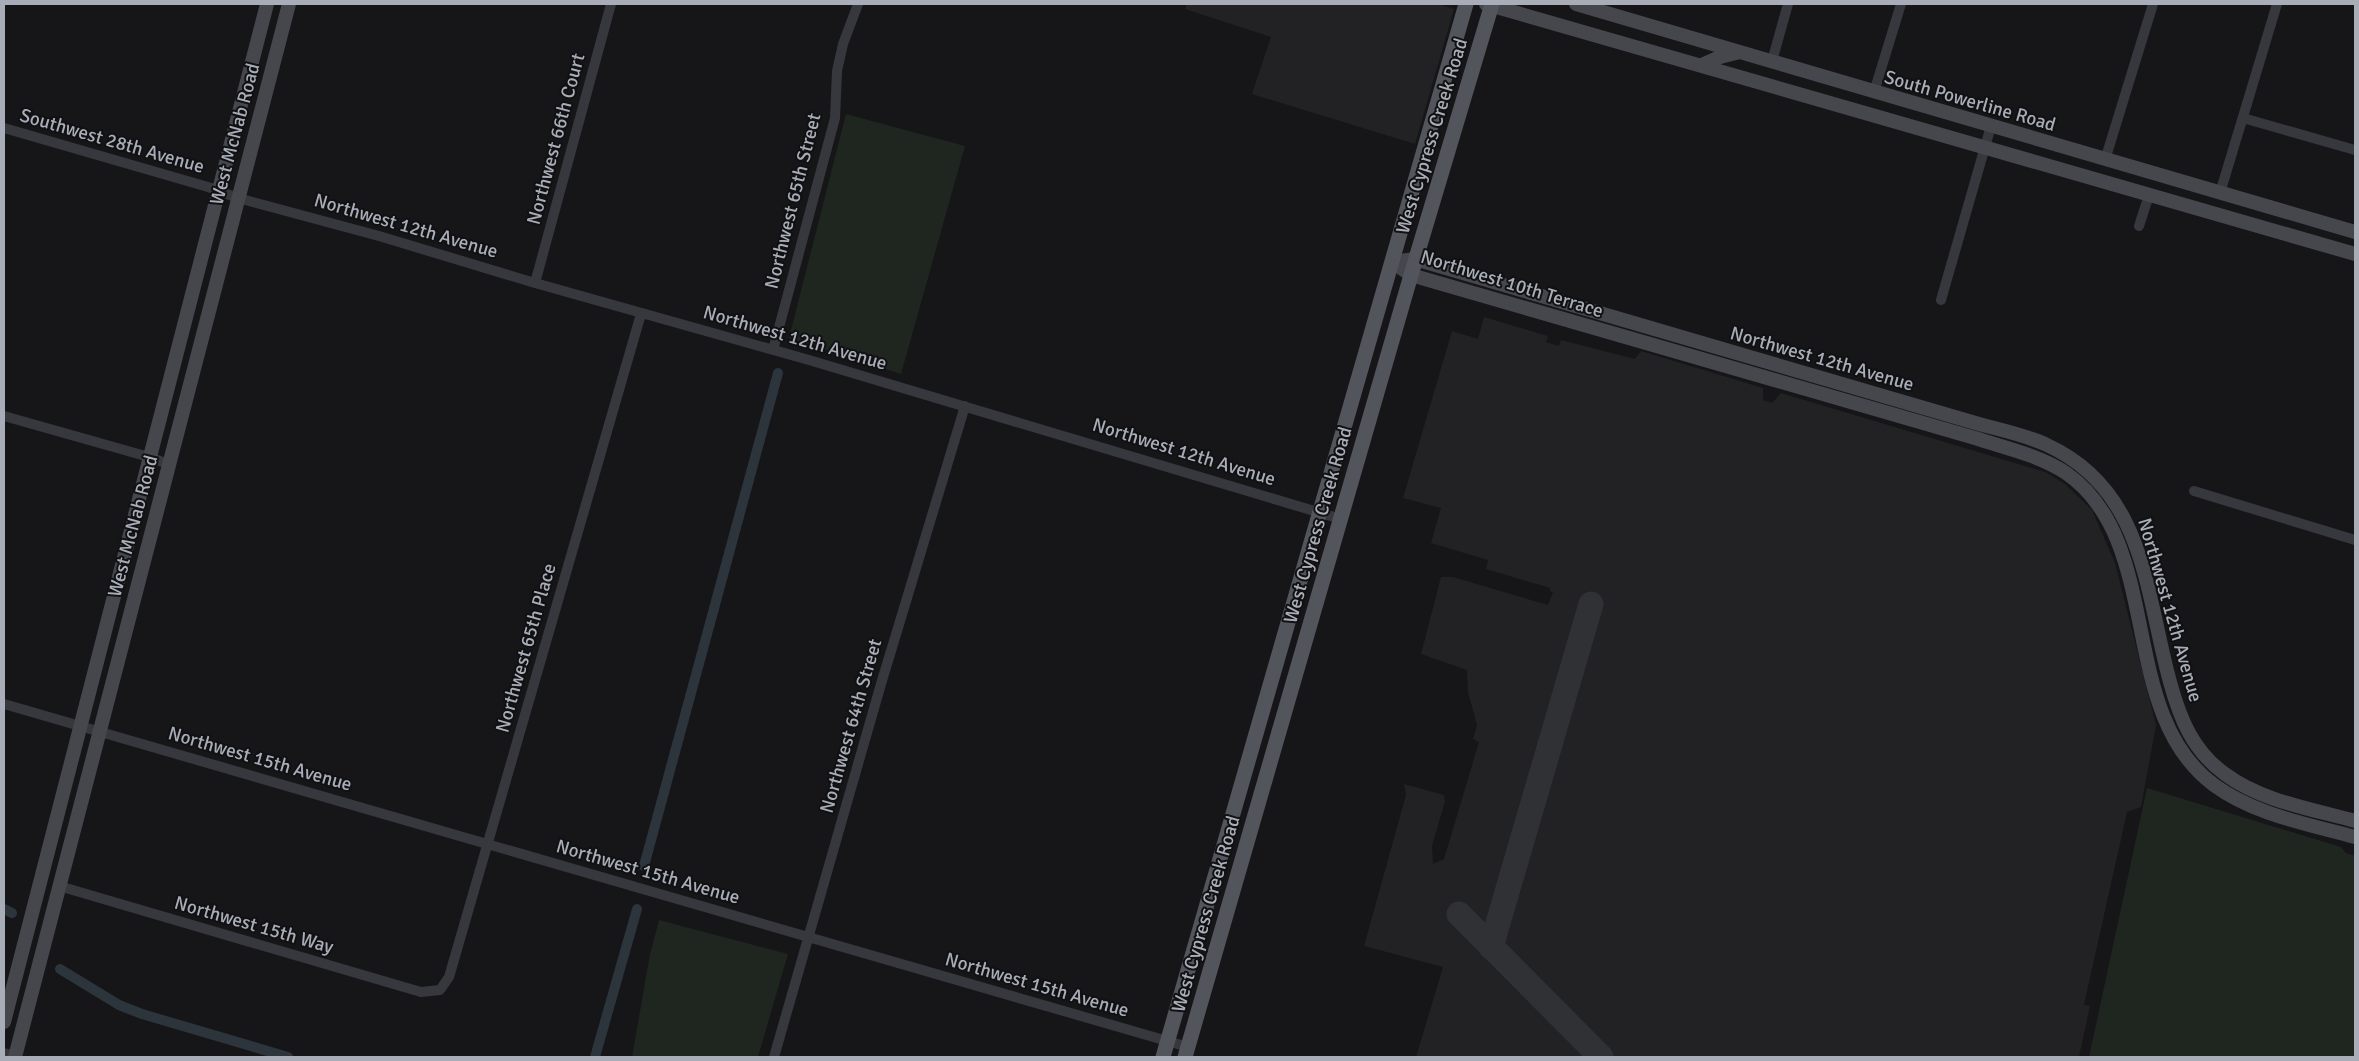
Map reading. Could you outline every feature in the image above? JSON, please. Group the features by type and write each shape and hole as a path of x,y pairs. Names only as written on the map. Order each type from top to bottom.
{"main road":[{"name":"West McNab Road","path":"4,1022 267,4"},
{"name":"West McNab Road","path":"12,1055 59,886 289,4"},
{"name":"West Cypress Creek Road","path":"1163,1057 1466,4"},
{"name":"West Cypress Creek Road","path":"1186,1052 1490,4"},
{"path":"1490,4 2317,244 2352,251"},
{"name":"South Powerline Road","path":"1576,4 2355,233"},
{"path":"1702,65 1720,57 1741,52"},
{"path":"1845,106 1862,100 1874,92 1876,103 1888,119"},
{"path":"2198,209 2215,199 2220,193"},
{"path":"2317,244 2347,240 2355,233"},
{"name":"Northwest 10th Terrace","path":"1392,262 1416,259 1684,339"},
{"name":"Northwest 10th Terrace","path":"1392,262 1411,275 1713,363"},
{"path":"1631,339 1635,324"},
{"name":"Northwest 12th Avenue","path":"1684,339 2046,444 2075,461 2101,483 2129,524 2182,721 2200,750 2211,762 2231,778 2253,790 2355,822"},
{"name":"Northwest 12th Avenue","path":"1713,363 1975,438 2053,465 2089,493 2107,518 2117,538 2156,693 2168,728 2176,744 2199,772 2214,785 2247,804 2355,837"},
{"path":"1975,438 1979,424"},
{"path":"2144,641 2159,638"},
{"path":"1224,847 1225,869 1235,885"}],"street":[{"name":"Northwest 66th Court","path":"535,283 610,4"},
{"name":"Northwest 65th Street","path":"773,350 835,118 837,72 843,44 858,4"},
{"path":"1772,61 1788,4"},
{"path":"1874,92 1901,4"},
{"path":"2105,160 2153,4"},
{"path":"2220,193 2277,4"},
{"path":"2243,118 2355,150"},
{"path":"1941,300 1992,126"},
{"name":"Southwest 28th Avenue","path":"4,128 219,190 238,198"},
{"path":"2139,226 2150,195"},
{"name":"Northwest 12th Avenue","path":"238,198 379,236 641,314 773,350 1341,518"},
{"name":"Northwest 65th Place","path":"440,990 450,977 641,314"},
{"name":"Northwest 64th Street","path":"774,1057 881,684 965,406"},
{"path":"4,416 168,464"},
{"path":"2194,491 2355,540"},
{"name":"Northwest 15th Avenue","path":"4,704 487,844 660,892 808,938 1168,1041 1186,1052"},
{"name":"Northwest 15th Way","path":"59,886 421,992 440,990"}],"shaded area":[{"path":"1187,4 1438,4 1454,9 1415,144 1252,94 1271,37 1185,9"},
{"path":"846,114 965,146 901,374 789,338"},
{"path":"1484,317 1548,336 1546,342 1559,346 1561,340 1635,359 1641,351 1763,388 1763,400 1772,403 1781,393 2045,472 2065,484 2092,510 2115,563 2156,725 2141,807 2127,812 2084,1005 2090,1006 2079,1057 1416,1057 1443,967 1364,946 1406,795 1404,784 1444,795 1445,801 1432,846 1433,864 1444,859 1479,742 1473,739 1477,725 1468,692 1467,670 1421,654 1441,577 1453,577 1548,605 1553,592 1550,591 1550,588 1486,569 1488,560 1431,543 1441,508 1403,498 1452,331 1478,339"},
{"path":"2147,788 2341,847 2346,853 2355,856 2355,1057 2089,1057"},
{"path":"659,920 788,954 758,1057 632,1057 650,954"}],"waterway":[{"path":"644,866 778,373"},
{"path":"4,909 12,913"},
{"path":"595,1057 637,909"},
{"path":"60,969 119,1005 142,1014 288,1057"}],"taxiway":[{"path":"1491,947 1591,604"},
{"path":"1459,914 1601,1057"}]}
